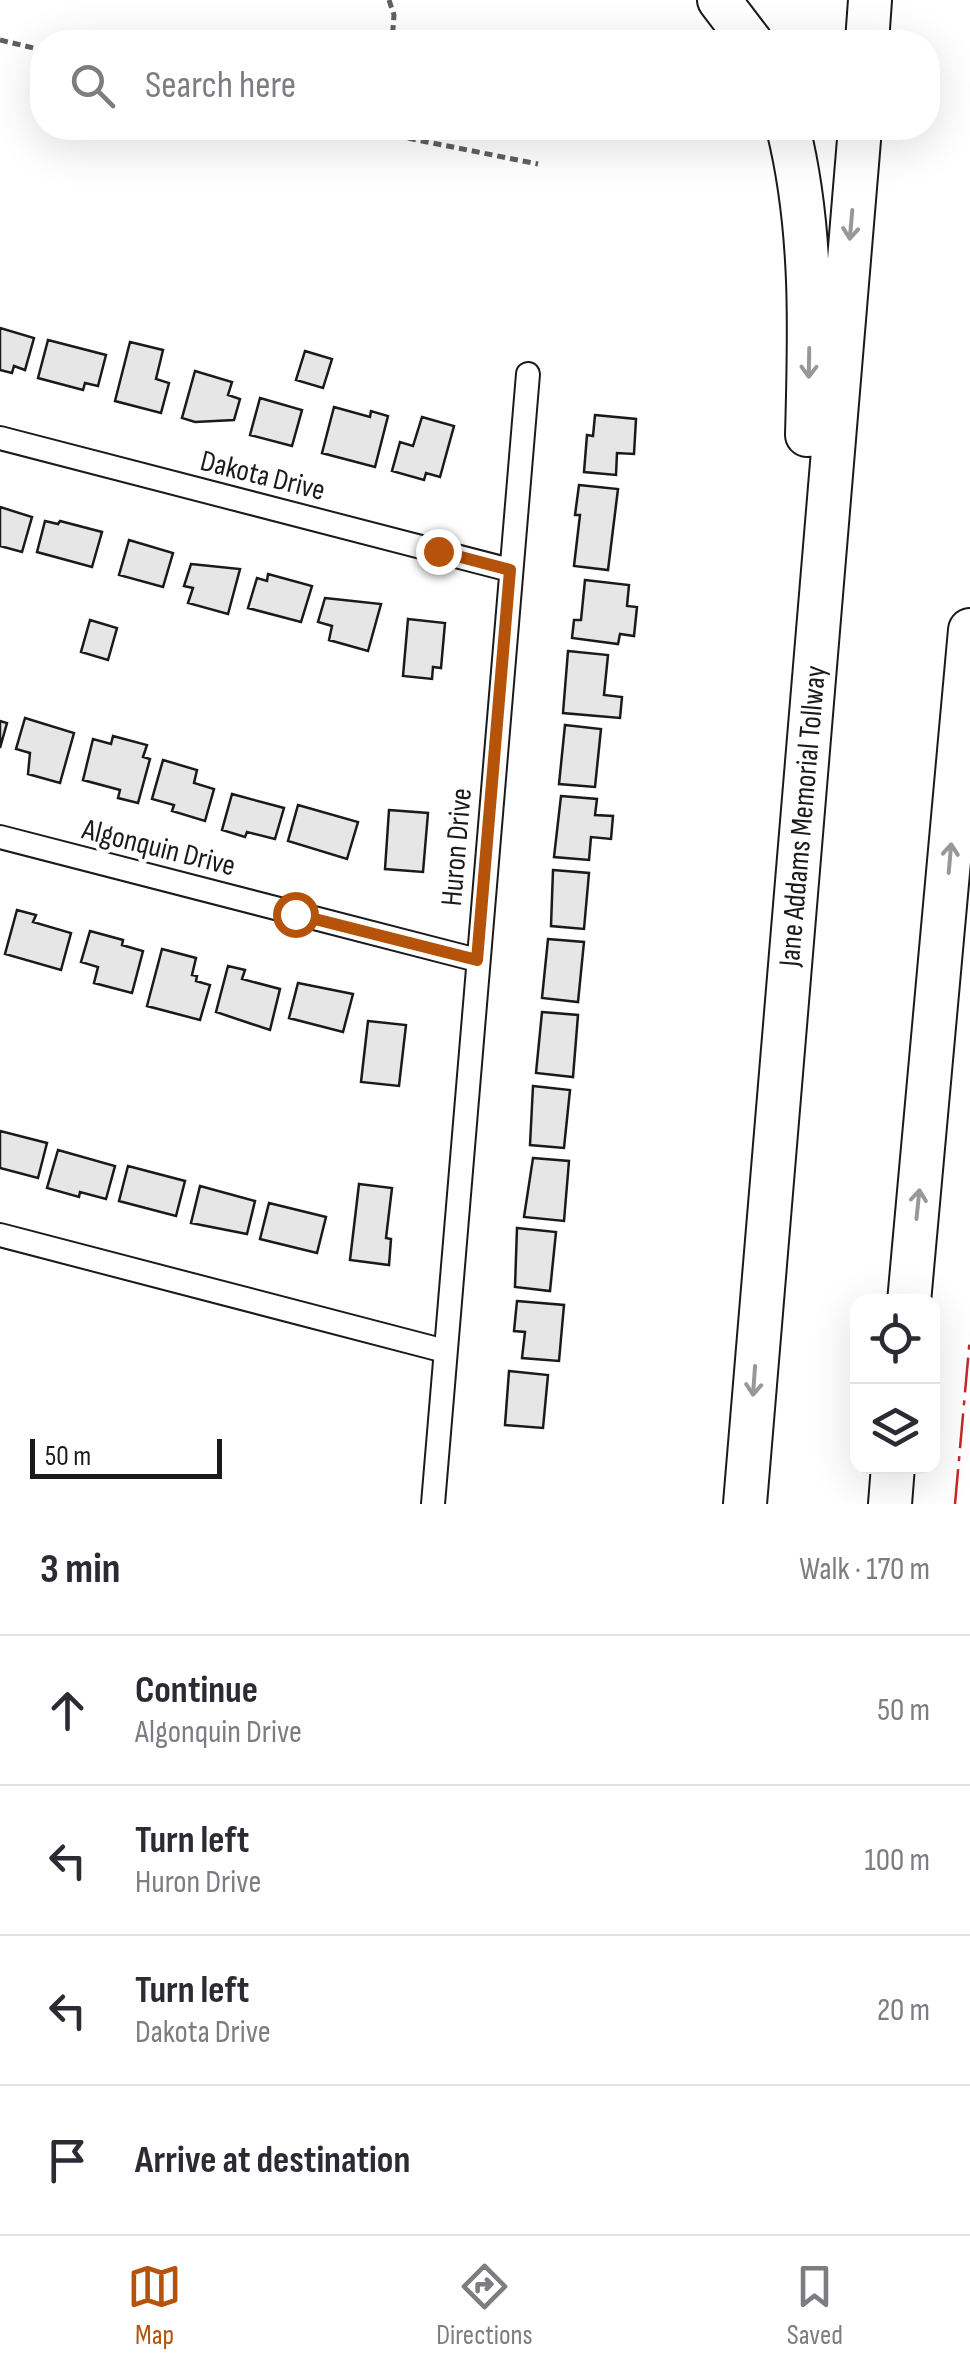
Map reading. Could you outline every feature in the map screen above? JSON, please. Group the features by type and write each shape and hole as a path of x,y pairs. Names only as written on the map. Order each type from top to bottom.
{"highway":[{"path":"719,0 742,30"},
{"path":"868,30 870,0"},
{"path":"762,1284 809,368 806,242 790,140"},
{"name":"Jane Addams Memorial Tollway","path":"745,1504 859,140"},
{"path":"910,1294 970,630"},
{"path":"929,1094 970,905"},
{"path":"890,1504 892,1474"}],"street":[{"name":"Huron Drive","path":"433,1504 528,374"},
{"name":"Dakota Drive","path":"0,438 510,570"},
{"name":"Algonquin Drive","path":"0,838 477,960"},
{"path":"0,1235 445,1351"}],"path":[{"path":"389,0 394,15 393,30"},
{"path":"0,40 30,47"},
{"path":"426,140 538,164"}],"building":[{"path":"0,328 34,338 25,370 14,366 12,373 0,370"},
{"path":"48,340 106,355 98,386 85,383 83,390 38,378"},
{"path":"130,342 163,350 156,379 169,383 161,413 115,401"},
{"path":"305,351 332,359 323,388 296,380"},
{"path":"195,371 232,382 228,395 240,399 234,420 195,422 182,418"},
{"path":"260,398 302,410 292,446 250,435"},
{"path":"334,407 370,417 371,411 388,416 375,467 322,453"},
{"path":"595,415 636,419 634,454 617,453 616,475 584,472 587,435 593,436"},
{"path":"422,417 454,426 440,477 426,473 424,480 392,471 400,442 413,446"},
{"path":"579,485 618,489 608,570 574,566"},
{"path":"0,507 32,517 22,552 0,546"},
{"path":"45,521 102,532 92,567 37,552"},
{"path":"129,540 173,553 163,587 119,575"},
{"path":"191,564 240,569 228,614 188,603 193,588 184,586"},
{"path":"268,574 312,586 301,622 248,608 257,578 267,581"},
{"path":"585,580 629,585 627,606 637,607 634,636 620,634 618,644 572,638 574,620 581,620"},
{"path":"325,598 381,604 368,651 329,640 332,626 318,622"},
{"path":"408,619 445,623 441,668 433,667 432,679 403,676"},
{"path":"90,620 117,628 108,660 81,652"},
{"path":"568,651 608,655 604,695 622,697 620,718 563,713"},
{"path":"25,718 74,733 60,783 28,774 30,753 16,749"},
{"path":"0,721 7,723 0,748"},
{"path":"565,725 601,729 595,787 559,784"},
{"path":"113,736 147,745 143,757 150,759 138,803 118,798 120,790 83,780 93,739 111,744"},
{"path":"163,760 197,770 194,783 214,789 205,821 172,811 174,805 152,799"},
{"path":"232,794 284,808 275,839 247,832 245,837 222,830"},
{"path":"561,796 597,799 595,815 613,816 611,839 591,837 589,860 554,857"},
{"path":"298,805 358,822 347,859 288,841"},
{"path":"389,810 428,813 423,872 385,869"},
{"path":"553,870 589,873 584,929 551,926"},
{"path":"17,910 36,915 33,922 71,933 61,970 5,954"},
{"path":"90,931 123,940 122,945 143,951 132,993 94,983 98,967 81,962"},
{"path":"548,939 584,942 578,1002 542,998"},
{"path":"162,949 196,958 192,975 197,976 196,981 210,985 200,1020 147,1006"},
{"path":"228,966 245,970 242,979 280,989 270,1030 216,1012"},
{"path":"298,983 353,994 343,1032 289,1018"},
{"path":"542,1012 578,1015 573,1077 536,1073"},
{"path":"368,1021 406,1025 399,1086 361,1082"},
{"path":"533,1086 570,1090 564,1148 530,1145"},
{"path":"0,1131 47,1143 38,1178 0,1168"},
{"path":"58,1150 115,1166 106,1199 47,1188"},
{"path":"533,1158 569,1161 564,1221 524,1217"},
{"path":"128,1166 185,1181 176,1216 119,1201"},
{"path":"359,1184 392,1188 386,1238 391,1239 389,1265 350,1260"},
{"path":"200,1186 255,1201 247,1234 191,1223"},
{"path":"269,1203 326,1217 317,1253 260,1239"},
{"path":"517,1228 556,1232 550,1291 515,1287"},
{"path":"517,1301 564,1305 559,1361 522,1358 525,1332 514,1331"},
{"path":"509,1371 548,1375 543,1428 505,1425"}],"power":[{"path":"955,1504 970,1337"}],"route":[{"path":"295,914 477,960 510,570 438,551"}]}
